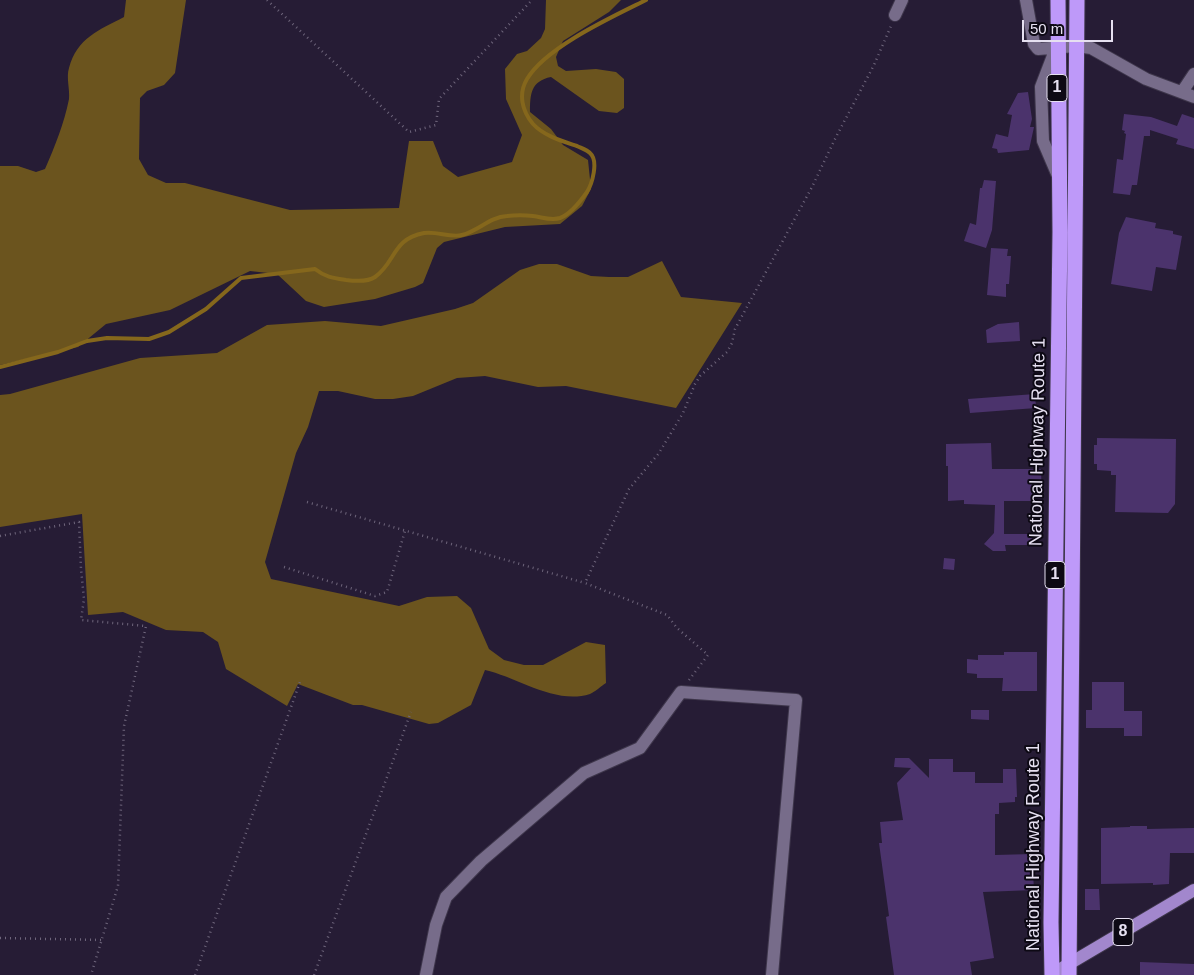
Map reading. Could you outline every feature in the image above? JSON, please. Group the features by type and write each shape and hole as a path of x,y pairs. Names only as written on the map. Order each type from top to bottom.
{"highway":[{"name":"National Highway Route 1","path":"1051,975 1060,232 1058,176 1058,0"},
{"name":"National Highway Route 1","path":"1069,969 1077,0"},
{"path":"1056,456 1073,456"},
{"path":"1056,515 1072,515"},
{"path":"1053,750 1070,749"}],"main road":[{"name":"8","path":"1051,975 1069,969 1194,890"}],"street":[{"path":"895,15 902,0"},
{"path":"1026,0 1034,44 1038,49 1076,46 1091,48 1146,79 1188,94 1194,74"},
{"path":"1057,47 1041,87 1043,142 1058,176"},
{"path":"426,975 436,924 446,897 488,854 584,773 640,748 681,692 796,700 772,975"}],"path":[{"path":"267,0 409,132 436,125 439,98 532,0"},
{"path":"585,583 629,489 659,453 674,430 700,376 727,352 732,343 735,329 812,187 874,65 895,15"},
{"path":"307,502 585,583 601,591 667,615 678,628 708,655 681,692"},
{"path":"0,536 79,522 84,598 81,620 146,626 124,726 118,886 91,975"},
{"path":"284,567 375,596 387,592 405,531"},
{"path":"195,975 300,682"},
{"path":"314,975 411,712"},
{"path":"0,938 102,940"}],"shaded area":[{"path":"126,0 186,0 175,73 164,85 147,91 140,98 139,159 148,175 166,183 185,183 290,210 399,208 409,141 433,141 443,166 458,177 512,162 522,135 506,99 505,69 517,54 527,51 541,38 545,29 546,0 621,0 609,12 563,41 556,57 558,66 566,71 596,69 616,72 624,79 624,108 617,113 599,111 551,77 539,82 531,94 530,112 551,129 563,145 588,160 591,189 582,206 560,224 505,227 444,242 437,248 423,283 415,287 375,299 324,307 306,301 277,274 250,271 170,310 106,324 78,347 0,365 0,166 18,166 36,172 45,169 59,135 67,108 69,99 68,72 77,49 90,36 124,17"},
{"path":"662,261 681,297 742,303 676,408 566,386 538,387 485,376 457,378 413,396 393,399 375,399 338,391 319,391 308,427 296,453 265,562 271,579 399,606 427,597 457,596 471,608 489,649 504,660 524,665 543,665 586,642 605,645 606,683 590,694 563,696 536,689 485,670 471,705 438,723 429,724 362,705 353,705 298,684 287,706 226,669 218,642 203,632 166,630 123,612 88,615 82,514 0,527 0,395 10,394 140,358 217,353 267,325 325,321 381,326 455,309 473,303 520,270 539,264 557,264 591,276 628,277"}],"building":[{"path":"1028,92 1032,119 1030,127 1034,127 1029,150 998,153 997,149 992,148 996,134 1008,137 1012,115 1007,114 1018,93"},
{"path":"1124,114 1151,117 1177,126 1182,114 1194,118 1194,149 1176,144 1178,139 1150,130 1150,136 1144,136 1137,185 1132,185 1130,195 1113,193 1117,159 1123,160 1126,134 1122,130"},
{"path":"984,180 996,181 992,230 986,248 964,241 970,223 976,225 980,188 982,188"},
{"path":"1126,217 1156,223 1155,228 1173,231 1173,234 1182,236 1176,270 1156,267 1152,291 1111,284 1119,233"},
{"path":"991,248 1008,249 1007,256 1011,256 1009,284 1006,284 1006,297 987,295"},
{"path":"1019,322 1020,341 987,343 986,330 998,324"},
{"path":"1035,394 1036,408 970,413 968,399"},
{"path":"1097,438 1176,439 1175,504 1168,513 1115,512 1116,475 1111,475 1111,471 1097,470 1097,464 1094,464 1094,445 1097,445"},
{"path":"991,443 992,469 1041,469 1042,501 1004,501 1004,534 1034,534 1034,545 1005,545 1006,551 993,551 984,544 994,533 995,505 964,504 964,500 948,501 946,444"},
{"path":"944,558 955,559 954,570 943,569"},
{"path":"1004,652 1037,652 1037,691 1002,691 1003,678 977,678 977,674 967,673 967,659 978,660 978,655 1004,655"},
{"path":"1092,682 1124,682 1124,711 1142,711 1142,736 1124,736 1124,728 1086,728 1086,710 1092,710"},
{"path":"971,710 989,710 989,720 971,719"},
{"path":"895,758 909,758 929,778 929,759 953,759 953,772 975,772 975,783 1003,783 1003,769 1016,769 1017,797 1015,797 1015,802 999,803 999,814 995,814 995,855 1032,854 1034,890 983,892 994,958 970,962 972,975 894,975 886,917 889,916 879,843 882,843 880,822 903,820 897,783 911,768 894,767"},
{"path":"1147,826 1147,829 1194,828 1194,853 1170,853 1169,884 1101,884 1101,828"},
{"path":"1085,889 1099,889 1100,910 1085,910"},
{"path":"1140,962 1194,964 1194,975 1140,975"}],"waterway":[{"path":"0,367 58,352 87,341 107,338 149,339 169,332 206,309 241,278 315,269 337,279 369,280 382,271 406,240 414,236 424,233 462,235 495,219 507,216 527,215 553,219 568,214 589,188 594,172 593,157 584,149 548,135 533,124 526,114 522,102 524,85 536,67 564,44 598,24 646,0"}]}
